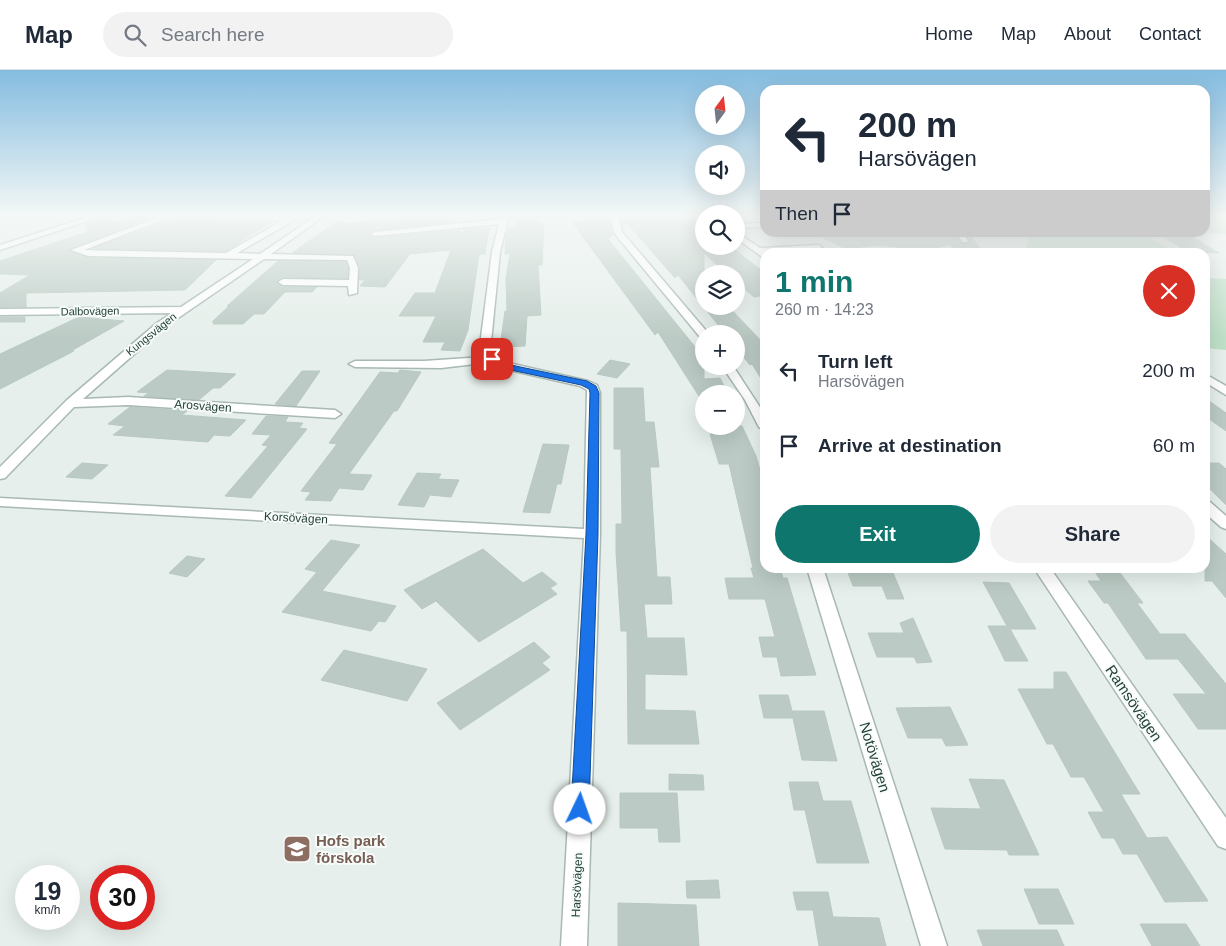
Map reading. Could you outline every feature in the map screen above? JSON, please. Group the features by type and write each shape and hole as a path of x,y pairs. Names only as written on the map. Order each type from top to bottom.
{"street":[{"name":"Kungsvägen","path":"0,475 71,403 134,348 180,310 261,257"},
{"path":"301,257 350,258 354,268 352,293"},
{"path":"492,359 484,353 495,257"},
{"path":"639,257 696,325"},
{"path":"283,282 352,283"},
{"name":"Dalbovägen","path":"0,312 180,310"},
{"path":"355,364 416,366 460,364 492,359"},
{"name":"Harsövägen","path":"492,359 509,367 584,383 593,388 592,534 574,946"},
{"path":"733,375 751,400 760,417"},
{"path":"1210,380 1226,391"},
{"name":"Arosvägen","path":"71,403 128,401 335,414"},
{"name":"Korsövägen","path":"0,502 592,534"},
{"path":"1210,510 1226,524"},
{"name":"Notövägen","path":"818,573 934,946"},
{"name":"Ramsövägen","path":"1045,573 1226,838"}],"green space":[{"path":"1210,278 1226,279 1226,350 1210,348"}],"building":[{"path":"12,257 216,260 185,290 26,293 26,307 0,307 0,293 30,275 0,274 0,261"},
{"path":"355,257 408,257 385,287 360,286 365,280 359,280 360,267"},
{"path":"448,257 479,257 468,330 460,351 441,350 445,342 423,342 436,316 399,316 415,293 435,293"},
{"path":"509,257 542,257 542,265 538,265 541,315 527,316 525,346 500,347 505,311 507,311 506,279"},
{"path":"598,257 622,257 695,347 695,375 704,375 704,379 720,378 724,385 695,385 695,390 658,332 655,335"},
{"path":"657,257 704,257 704,265 695,265 695,296 678,275 675,278"},
{"path":"708,257 744,257 760,269 760,296 754,297 745,289 745,265 717,265"},
{"path":"278,261 346,262 348,268 347,278 282,277 276,281 282,287 317,287 312,292 285,292 264,314 254,314 243,324 213,324 215,322 212,322 229,306 227,306"},
{"path":"710,315 737,315 760,340 760,377 752,364 750,365 745,359 745,325 718,325"},
{"path":"0,317 25,317 25,322 0,322"},
{"path":"79,317 124,321 71,351 74,351 0,389 0,354"},
{"path":"610,360 630,364 617,378 597,374"},
{"path":"167,370 236,374 220,388 213,388 199,400 144,396 149,393 137,392"},
{"path":"400,370 421,372 397,411 394,411 349,474 372,475 363,490 339,488 331,501 305,500 311,492 301,491 337,444 329,443 380,372 398,373"},
{"path":"302,371 320,371 296,406 275,404"},
{"path":"614,388 643,388 645,422 654,422 659,467 650,467 657,577 670,577 672,604 644,604 647,638 684,638 687,675 645,674 645,710 695,711 699,744 628,744 627,631 621,631 616,552 616,524 622,524 621,449 614,449"},
{"path":"1210,402 1226,413 1226,431 1210,420"},
{"path":"130,407 187,411 182,415 246,420 230,436 214,435 208,442 113,435 125,426 108,424"},
{"path":"266,416 288,417 285,422 303,423 299,428 307,429 251,498 225,496 268,446 262,445 271,435 252,434"},
{"path":"745,432 760,470 760,573 782,573 783,578 787,578 816,675 781,676 777,657 763,657 759,637 775,637 765,599 729,599 725,578 754,578 729,464 719,464 710,435 745,435"},
{"path":"543,444 569,445 561,484 557,484 550,513 523,512"},
{"path":"82,463 108,465 92,479 66,477"},
{"path":"1210,463 1219,463 1226,469 1226,505 1210,489"},
{"path":"417,473 441,474 438,479 459,480 451,497 430,495 424,507 398,505"},
{"path":"331,540 360,545 322,591 396,606 385,622 379,621 371,631 282,612 317,572 305,569"},
{"path":"1210,540 1226,554 1226,598 1212,581 1205,581 1205,573 1210,573"},
{"path":"483,549 523,583 542,572 557,584 550,588 557,594 479,642 436,601 422,609 404,590"},
{"path":"187,556 205,559 187,577 169,573"},
{"path":"848,573 893,573 904,599 887,599 882,586 853,586"},
{"path":"1096,573 1120,573 1143,603 1137,603 1160,634 1185,634 1226,684 1226,729 1198,729 1173,694 1206,694 1178,659 1146,659 1108,603 1104,603 1088,581 1101,581"},
{"path":"983,582 1009,583 1036,629 1010,629 1028,661 1005,661 988,626 1007,626"},
{"path":"913,618 932,662 917,663 914,657 877,657 868,633 904,633 900,623"},
{"path":"534,642 550,657 542,663 550,670 460,730 437,703"},
{"path":"344,650 427,669 407,701 321,680"},
{"path":"1054,672 1066,672 1140,794 1121,794 1147,838 1167,837 1208,901 1165,902 1137,854 1123,854 1114,838 1102,838 1088,812 1104,812 1084,777 1071,777 1053,744 1047,744 1018,689 1054,689"},
{"path":"759,695 788,695 792,711 824,711 837,761 802,760 793,718 764,718"},
{"path":"950,707 968,745 946,746 942,738 908,738 896,708"},
{"path":"669,774 703,775 704,790 669,790"},
{"path":"969,779 1004,780 1039,855 1009,855 1007,850 945,849 931,808 981,809"},
{"path":"789,782 818,782 823,801 851,801 869,863 817,863 805,810 794,810"},
{"path":"620,793 677,793 680,842 659,842 658,828 620,828"},
{"path":"718,880 720,898 687,898 686,881"},
{"path":"1024,889 1058,889 1074,924 1039,924"},
{"path":"793,892 828,892 833,917 879,918 886,946 819,946 813,910 797,910"},
{"path":"618,903 696,905 699,946 618,946"},
{"path":"1140,924 1186,924 1200,946 1152,946"},
{"path":"977,930 1057,930 1064,946 983,946"}],"place":[{"name":"Hofs park förskola","path":"297,849"}],"route":[{"path":"492,359 509,367 584,383 593,388 594,393 592,534 580,809"}]}
